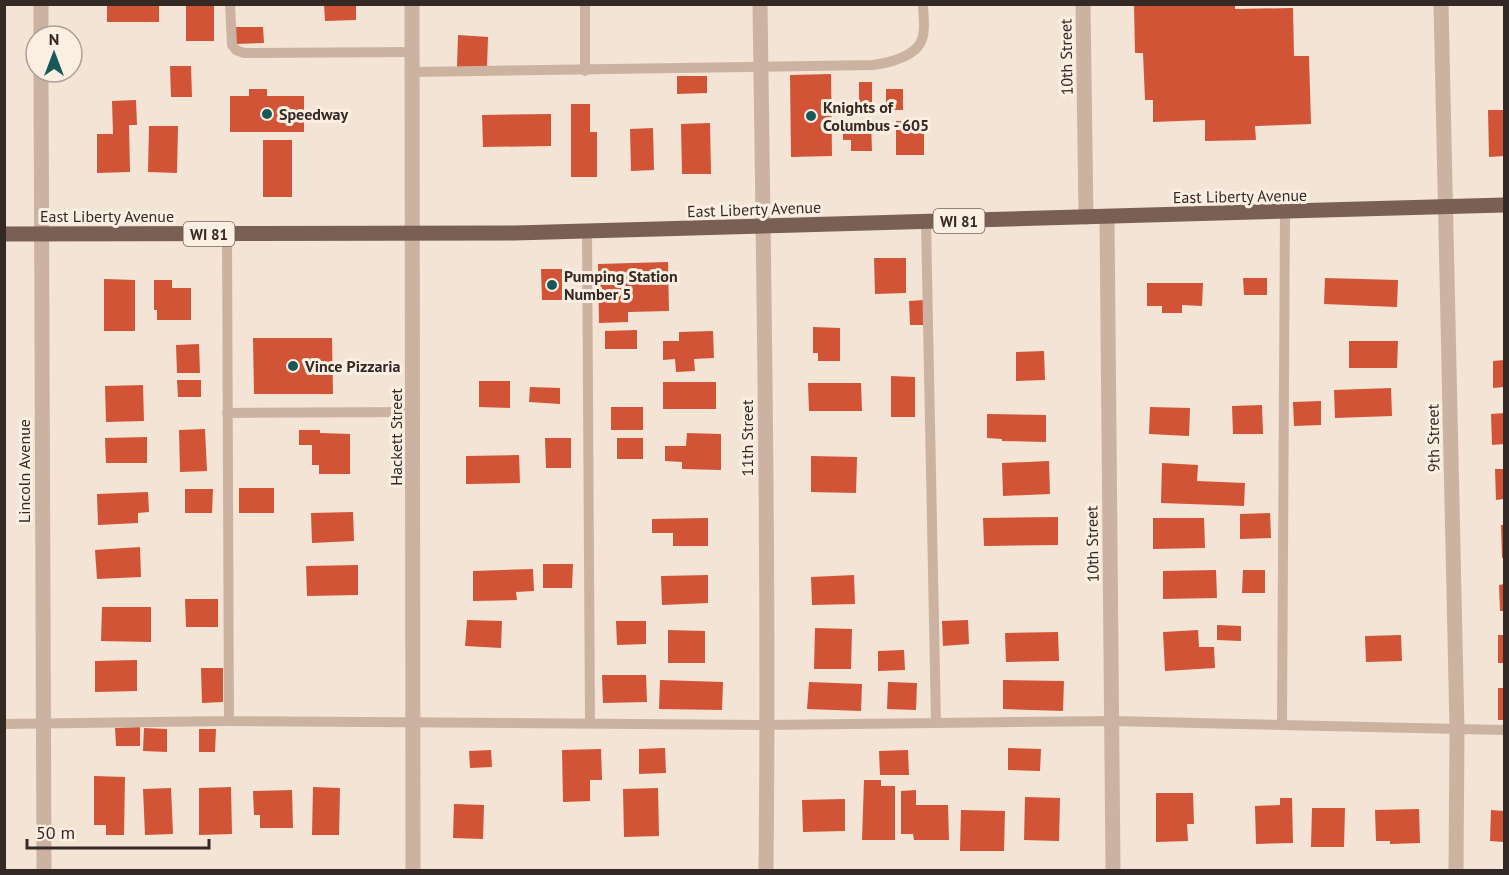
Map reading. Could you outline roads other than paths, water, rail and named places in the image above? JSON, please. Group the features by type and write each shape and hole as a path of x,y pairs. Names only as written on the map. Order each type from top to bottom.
{"main road":[{"name":"East Liberty Avenue","path":"4,234 227,235 587,231 1504,205"}],"street":[{"path":"41,4 41,24"},
{"name":"Hackett Street","path":"412,4 413,870"},
{"name":"11th Street","path":"760,4 764,227 766,870"},
{"name":"10th Street","path":"1083,4 1086,217"},
{"name":"9th Street","path":"1441,4 1457,729 1456,870"},
{"name":"Lincoln Avenue","path":"41,84 44,870"},
{"name":"10th Street","path":"1107,217 1113,870"}],"lane":[{"path":"230,4 232,45 236,50 244,53 413,52"},
{"path":"585,4 585,71"},
{"path":"413,72 585,71 889,63 919,45 923,37 923,4"},
{"path":"1282,724 1284,213"},
{"path":"926,222 936,723"},
{"path":"587,231 590,723"},
{"path":"227,235 229,721"},
{"path":"227,413 414,412"},
{"path":"4,724 413,721 767,725 1112,721 1504,730"}],"place":[{"name":"Speedway","path":"267,114"},
{"name":"Knights of Columbus - 605","path":"811,116"},
{"name":"Pumping Station Number 5","path":"552,285"},
{"name":"Vince Pizzaria","path":"293,366"}]}
